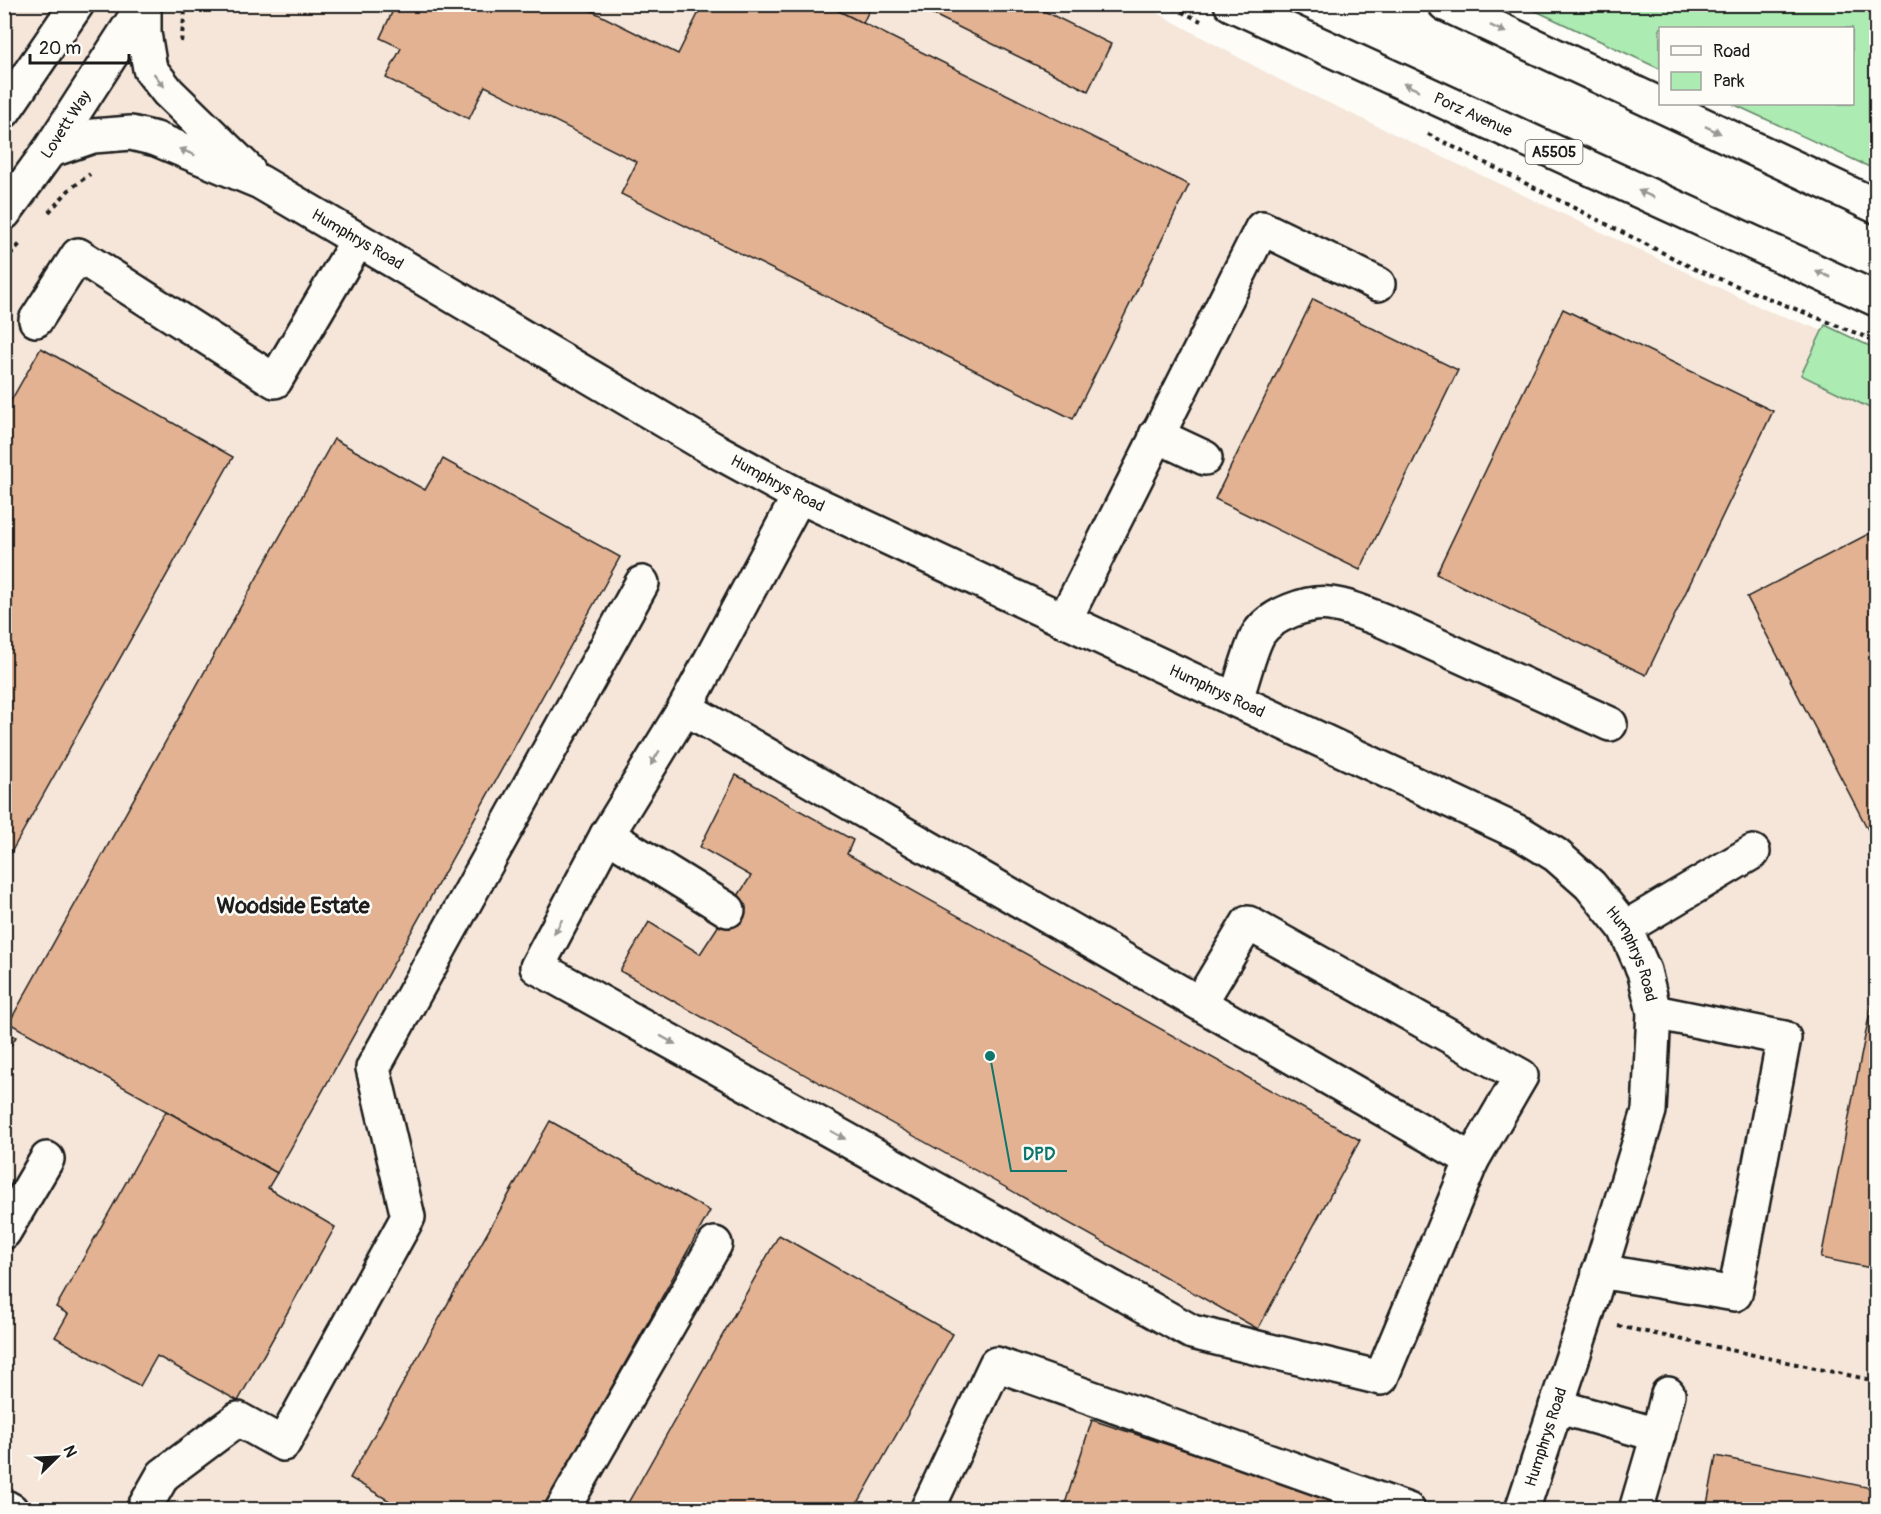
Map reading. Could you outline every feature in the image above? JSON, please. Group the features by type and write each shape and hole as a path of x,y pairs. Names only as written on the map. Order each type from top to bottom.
{"street":[{"path":"4,111 76,4"},
{"name":"Lovett Way","path":"4,213 49,151 144,4"},
{"name":"Humphrys Road","path":"144,4 144,33 150,69 168,92 260,182"},
{"path":"1445,4 1659,104"},
{"name":"Porz Avenue","path":"1219,14 1876,299"},
{"path":"1660,105 1876,206"},
{"name":"Humphrys Road","path":"49,151 93,136 131,133 156,139 260,182 713,449 800,496 1522,834 1556,855 1590,885 1625,928 1644,971 1654,1012 1649,1111 1585,1320 1522,1509"},
{"path":"1064,621 1262,228 1378,284"},
{"path":"36,320 78,255 276,381 358,240"},
{"path":"1156,435 1205,458"},
{"path":"800,496 685,708 607,836 537,967 1192,1332 1381,1378 1472,1160 1521,1076 1248,923 1200,1003"},
{"path":"143,1509 163,1475 238,1419 283,1444 408,1217 373,1068 642,583"},
{"path":"1236,700 1258,634 1271,620 1300,608 1328,604 1384,621 1610,724"},
{"path":"685,708 1472,1160"},
{"path":"607,836 728,910"},
{"path":"1625,928 1753,852"},
{"path":"1599,1271 1735,1294 1784,1038 1654,1012"},
{"path":"4,1232 47,1159"},
{"path":"562,1509 715,1244"},
{"path":"927,1509 996,1364 1408,1509"},
{"path":"1636,1509 1668,1395"},
{"path":"1556,1406 1658,1436"},
{"path":"4,1506 11,1509"}],"path":[{"path":"180,48 186,4"},
{"path":"1165,4 1219,14"},
{"path":"1419,129 1697,270 1876,341"},
{"path":"45,217 69,190 96,169"},
{"path":"4,261 21,243"},
{"path":"1585,1320 1876,1381"}],"shaded area":[{"path":"5,5 1143,5 1280,80 1766,310 1876,350 1876,1509 5,1510"}],"green space":[{"path":"1523,5 1876,5 1876,170 1735,105 1854,105 1854,27 1659,27 1659,69"},
{"path":"1825,325 1876,349 1876,411 1801,375"}],"building":[{"path":"396,4 578,4 678,54 703,4 825,4 1189,185 1073,419 621,194 637,162 485,86 469,119 386,78 401,48 380,38"},
{"path":"825,4 872,4 863,23"},
{"path":"912,4 1030,4 1111,44 1088,91"},
{"path":"1313,299 1458,370 1360,570 1215,499"},
{"path":"1563,309 1773,411 1646,675 1436,574"},
{"path":"41,348 233,457 4,865 4,413"},
{"path":"334,439 425,490 443,459 620,557 277,1173 9,1023"},
{"path":"1876,530 1876,845 1747,597"},
{"path":"736,775 853,840 847,854 1360,1140 1258,1329 620,971 649,922 700,954 751,876 700,847"},
{"path":"1876,981 1876,1269 1821,1258"},
{"path":"4,1031 16,1037 4,1057"},
{"path":"166,1111 277,1173 268,1188 335,1227 238,1401 157,1356 140,1386 55,1337 68,1314 56,1307"},
{"path":"550,1121 710,1211 543,1510 405,1510 350,1478"},
{"path":"779,1235 953,1334 854,1510 624,1510"},
{"path":"1092,1420 1368,1510 1063,1510"},
{"path":"1716,1456 1876,1489 1876,1510 1706,1510"}],"place":[{"name":"DPD","path":"990,1056"}],"district":[{"name":"Woodside Estate","path":"293,906"}]}
